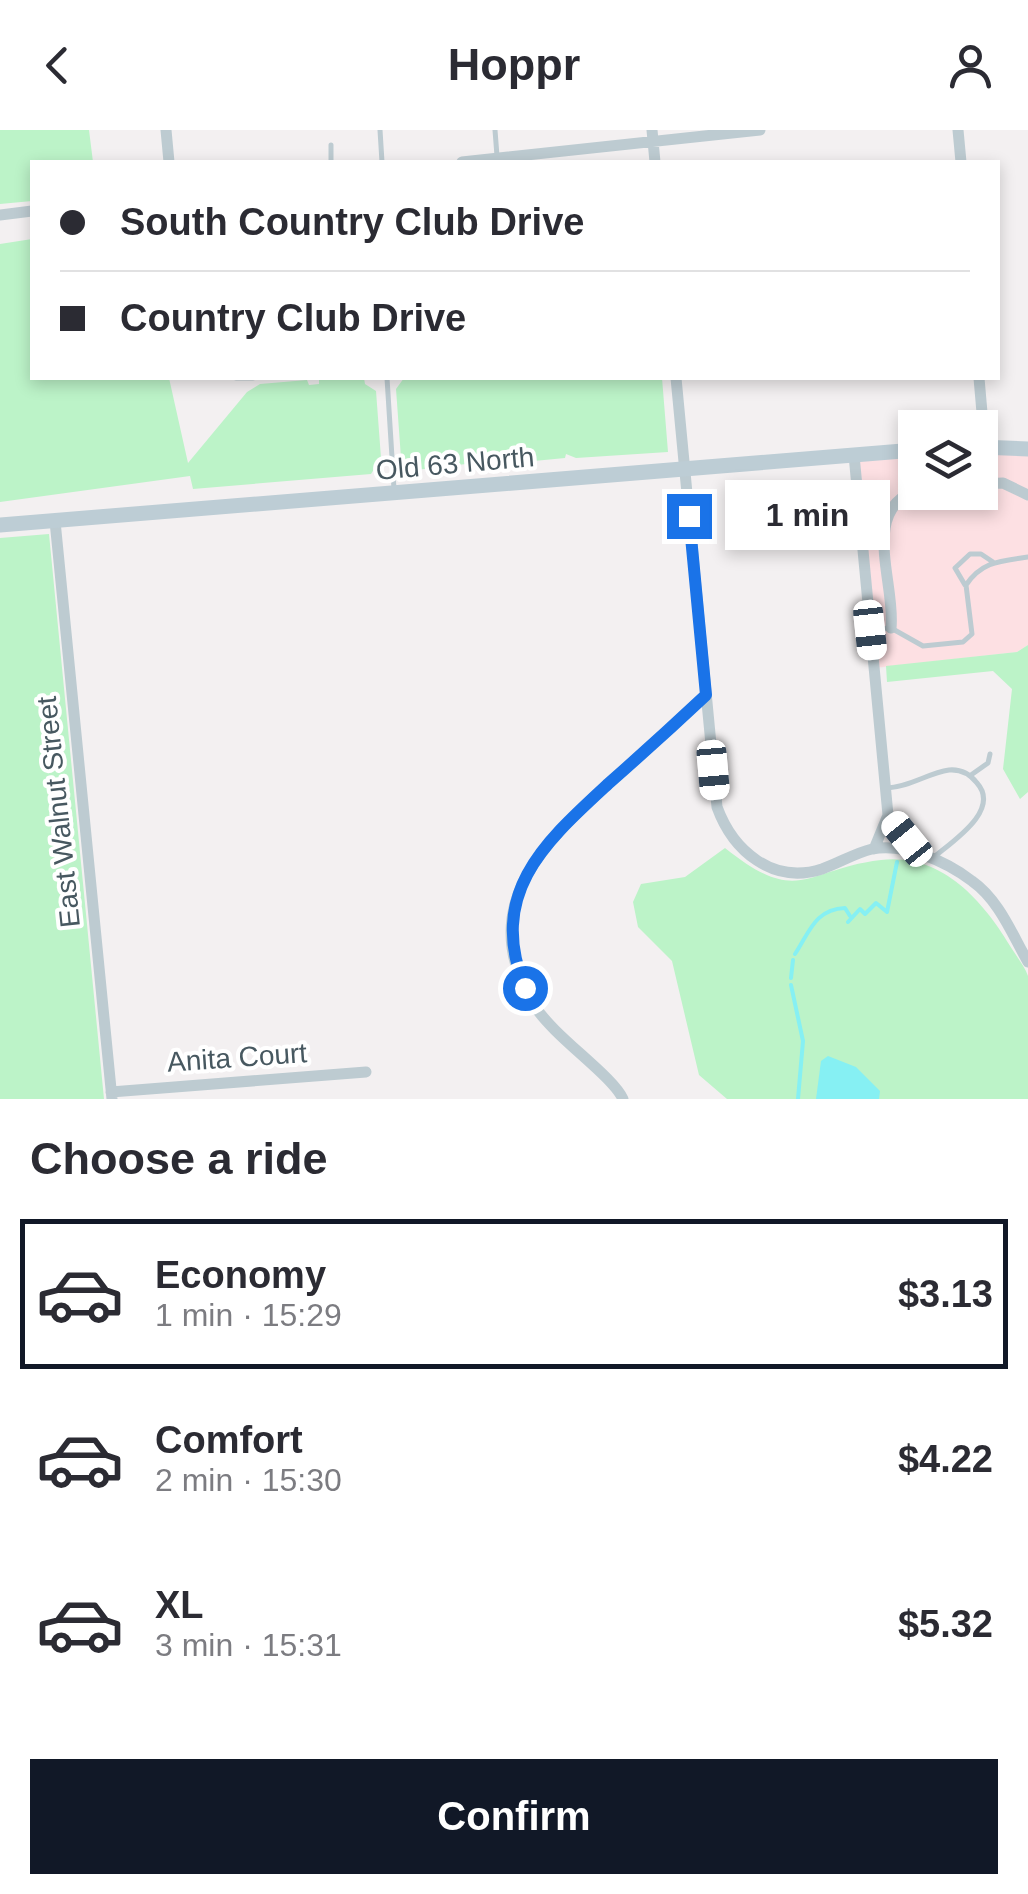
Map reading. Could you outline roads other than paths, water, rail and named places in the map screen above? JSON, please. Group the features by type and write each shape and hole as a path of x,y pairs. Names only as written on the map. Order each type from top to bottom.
{"main road":[{"path":"998,448 1028,450"},
{"name":"Old 63 North","path":"0,524 898,451"}],"street":[{"path":"166,130 169,160"},
{"path":"485,160 652,135 760,130"},
{"path":"958,130 961,160"},
{"path":"652,135 655,160"},
{"path":"0,215 30,211"},
{"path":"676,380 717,807 734,843 768,868 786,873 819,870 874,849 927,856"},
{"path":"979,380 980,410"},
{"path":"854,454 888,815 874,849"},
{"path":"998,482 1028,495"},
{"path":"891,628 884,528 888,510 898,503"},
{"name":"East Walnut Street","path":"54,521 111,1096"},
{"path":"623,1099 534,1006 515,964 514,906 527,872 548,839 706,695"},
{"path":"888,815 927,856 984,892 1028,962"},
{"name":"Anita Court","path":"111,1096 366,1072"}],"lane":[{"path":"380,130 382,160"},
{"path":"495,130 497,159"},
{"path":"331,145 331,160"},
{"path":"387,380 394,493"},
{"path":"966,585 960,583 956,568 970,554 980,554 992,562"},
{"path":"966,585 992,562 1028,558"},
{"path":"870,630 891,628 923,646 969,639 966,585"},
{"path":"971,776 988,763 990,754"},
{"path":"885,788 951,770 971,776 982,788 984,805 976,820 927,856"}],"water":[{"path":"828,1056 856,1067 880,1091 879,1099 816,1099 821,1061"}],"waterway":[{"path":"848,922 860,909 865,914 876,903 887,912 897,862"},
{"path":"795,954 820,917 845,908 850,916"},
{"path":"791,978 793,960"},
{"path":"791,985 803,1041 798,1099"}]}
